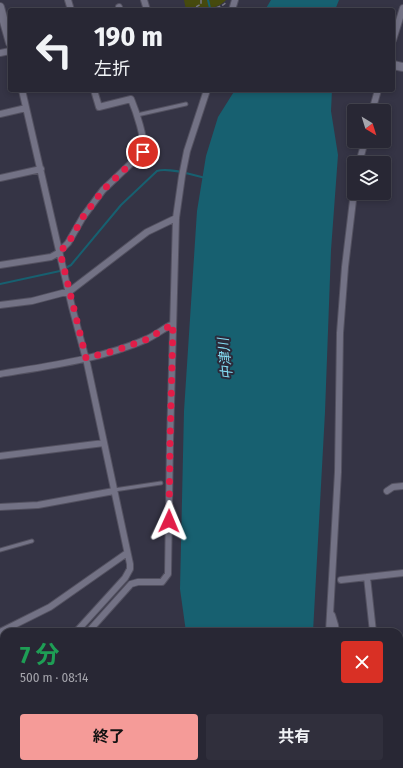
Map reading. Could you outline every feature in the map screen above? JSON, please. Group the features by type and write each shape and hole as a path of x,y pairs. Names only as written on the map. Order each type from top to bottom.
{"main road":[{"path":"0,7 8,36"}],"street":[{"path":"395,34 403,8"},
{"path":"22,92 86,358 130,567 128,574 80,628"},
{"path":"0,264 50,257 60,252 70,240 83,217 103,190 143,152 144,146 137,115 131,99 99,107 95,92"},
{"path":"92,628 131,584 138,582 162,582 168,574 176,218 187,151 206,92"},
{"path":"374,104 377,92"},
{"path":"0,114 26,108"},
{"path":"0,178 40,170"},
{"path":"329,628 338,472 340,333 345,267 353,200"},
{"path":"0,304 32,300 69,291 147,232 176,218"},
{"path":"0,374 86,358 114,351 145,340 173,324"},
{"path":"0,456 104,443"},
{"path":"386,491 393,487 403,486"},
{"path":"0,507 38,505 114,490"},
{"path":"6,628 50,607 127,553"},
{"path":"341,580 403,573"},
{"path":"367,577 373,628"},
{"path":"330,612 335,628"}],"lane":[{"path":"137,115 186,104"},
{"path":"114,490 161,483"},
{"path":"0,550 32,541"}],"path":[{"path":"194,8 201,4 201,0"},
{"path":"216,8 224,5 229,0"}],"green space":[{"path":"184,0 226,0 213,8 186,8"}],"water":[{"path":"271,0 339,0 336,8 266,8"},
{"name":"中津川","path":"234,92 332,92 331,111 338,155 331,250 325,412 313,628 185,628 180,589 184,411 197,211 206,156 218,117"}],"waterway":[{"path":"208,0 210,8"},
{"path":"0,284 60,271 71,265 121,205 157,171 174,171 205,178"}],"route":[{"path":"143,152 103,190 83,217 70,240 60,252 72,307 86,358 114,351 145,340 173,324 169,521"}]}
